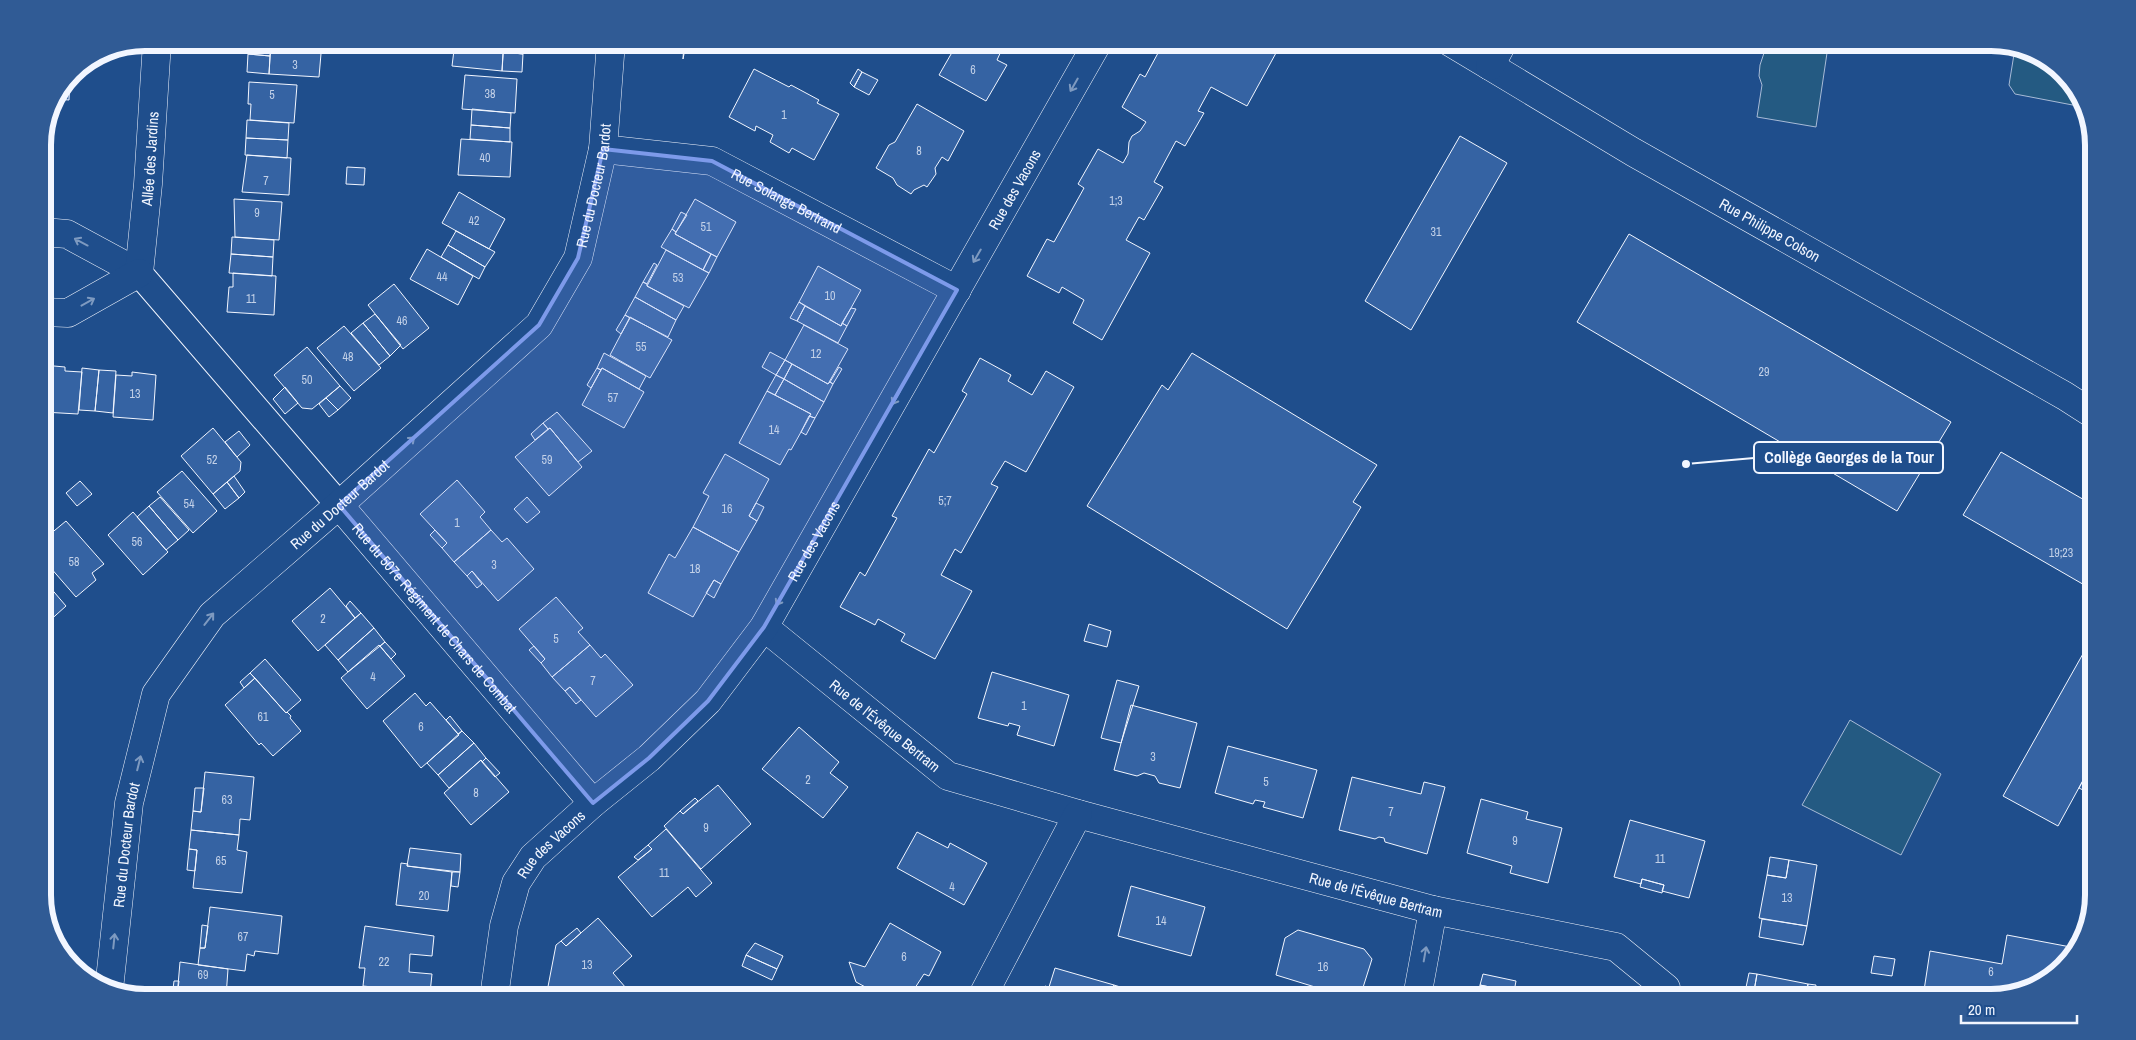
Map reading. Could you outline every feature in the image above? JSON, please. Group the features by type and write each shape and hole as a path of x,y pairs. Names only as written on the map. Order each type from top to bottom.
{"street":[{"name":"Allée des Jardins","path":"139,273 148,184 156,51"},
{"name":"Rue du Docteur Bardot","path":"110,982 129,803 156,694 212,615 339,505 539,325 578,258 603,149 610,51"},
{"name":"Rue des Vacons","path":"495,989 504,926 516,884 533,857 593,803 649,758 708,701 764,627 1093,51"},
{"name":"Rue Philippe Colson","path":"1465,51 1633,152 2085,409"},
{"path":"1490,66 1499,51"},
{"name":"Rue Solange Bertrand","path":"603,149 712,161 957,290"},
{"path":"51,233 67,234 139,273"},
{"path":"51,312 68,313 139,273"},
{"name":"Rue du 507e Régiment de Chars de Combat","path":"139,273 593,803"},
{"name":"Rue de l'Évêque Bertram","path":"764,627 948,776 1078,814 1433,910 1616,947 1666,988"},
{"path":"987,989 1078,814"},
{"path":"1419,989 1433,910"}],"highlighted area":[{"path":"603,149 712,161 957,290 764,627 708,701 649,758 593,803 339,505 539,325 578,258"}],"shaded area":[{"path":"1765,51 1818,51 1827,53 1816,127 1757,117 1762,85 1759,76"},
{"path":"2015,54 2043,67 2053,75 2069,93 2076,106 2015,94 2009,85"},
{"path":"1850,720 1941,774 1901,855 1802,805"}],"building":[{"path":"248,51 271,51 270,56 248,54"},
{"path":"270,51 321,51 319,77 269,74"},
{"path":"454,51 503,51 502,71 452,66"},
{"path":"503,51 523,51 523,54"},
{"path":"953,51 1001,51 997,60 1007,65 986,101 939,75"},
{"path":"1159,51 1277,51 1247,106 1211,87 1198,111 1204,113 1185,146 1176,141 1154,182 1163,187 1144,220 1139,217 1126,240 1150,253 1102,340 1073,323 1084,300 1062,287 1059,293 1027,276 1047,239 1054,242 1084,188 1078,184 1098,149 1123,163 1128,154 1129,142 1132,136 1140,131 1146,122 1122,107 1140,74 1145,77"},
{"path":"503,52 523,54 522,72 502,71"},
{"path":"248,54 270,56 269,74 247,72"},
{"path":"754,69 789,87 791,85 819,100 817,103 839,114 814,160 792,148 789,153 770,142 773,135 756,126 755,131 729,117"},
{"path":"858,69 862,72 854,87 850,83"},
{"path":"862,72 878,80 869,95 854,87"},
{"path":"465,75 517,79 515,113 462,109"},
{"path":"249,82 297,85 294,123 250,120 251,104 248,104"},
{"path":"69,90 69,100 63,100"},
{"path":"917,104 964,131 948,161 942,157 935,168 936,174 927,187 924,185 914,190 911,194 897,185 893,178 876,168 889,145 895,142"},
{"path":"472,109 511,113 510,128 471,125"},
{"path":"247,120 289,123 288,140 246,138"},
{"path":"471,125 510,128 510,142 470,139"},
{"path":"1460,136 1507,163 1411,330 1365,301"},
{"path":"246,138 288,140 287,158 245,155"},
{"path":"461,139 512,142 510,177 458,175"},
{"path":"247,155 291,158 289,195 242,192"},
{"path":"347,167 365,168 364,185 346,184"},
{"path":"459,192 505,219 489,249 442,223"},
{"path":"234,199 282,202 279,240 235,237"},
{"path":"695,199 736,222 717,257 675,234"},
{"path":"681,212 687,215 676,232 672,229"},
{"path":"672,229 676,232 675,234 711,254 703,270 661,247"},
{"path":"456,231 495,252 485,267 448,245"},
{"path":"1629,234 1951,422 1897,511 1577,322"},
{"path":"232,237 274,240 273,257 231,254"},
{"path":"448,245 485,267 479,279 441,257"},
{"path":"427,249 473,276 458,305 410,279"},
{"path":"666,250 709,273 689,308 647,286"},
{"path":"231,254 273,257 272,276 229,273"},
{"path":"711,254 717,257 709,273 703,270"},
{"path":"654,263 657,265 647,284 643,282"},
{"path":"818,266 861,290 841,326 799,302"},
{"path":"233,273 276,276 274,315 227,312 229,287 233,287"},
{"path":"643,282 684,306 676,320 635,297"},
{"path":"394,284 429,328 403,349 368,305"},
{"path":"635,297 676,320 668,337 625,315"},
{"path":"799,302 805,306 797,321 790,318"},
{"path":"805,306 841,326 842,323 847,326 838,343 797,321"},
{"path":"851,308 856,309 847,326 842,323"},
{"path":"375,314 401,345 390,356 363,323"},
{"path":"625,315 630,318 621,334 616,330"},
{"path":"630,317 672,340 650,378 610,355"},
{"path":"363,323 390,356 379,365 351,333"},
{"path":"804,325 848,349 828,384 785,360"},
{"path":"344,326 381,368 354,391 317,348"},
{"path":"307,347 340,386 312,409 302,408 274,375"},
{"path":"770,352 785,360 776,375 762,367"},
{"path":"604,353 646,376 639,389 602,368 601,370 597,368"},
{"path":"1192,353 1377,465 1353,502 1361,507 1287,629 1087,506 1162,385 1168,390"},
{"path":"980,358 1011,375 1008,381 1032,395 1046,371 1074,387 1026,472 1005,461 991,484 998,487 961,553 955,549 941,575 972,591 935,659 901,641 905,634 878,619 875,625 840,607 860,572 865,576 897,518 892,516 929,449 934,453 967,394 962,391"},
{"path":"785,360 792,364 784,379 776,375"},
{"path":"792,364 828,384 830,382 833,384 824,402 784,379"},
{"path":"51,366 65,367 65,371 82,372 78,414 51,412"},
{"path":"839,367 842,369 833,384 830,382"},
{"path":"82,368 99,370 95,411 79,410"},
{"path":"597,368 601,370 591,388 587,385"},
{"path":"602,368 644,392 624,428 582,405"},
{"path":"99,370 116,371 113,413 95,411"},
{"path":"132,372 156,375 153,420 113,417 116,375 132,376"},
{"path":"776,375 784,379 775,395 767,391"},
{"path":"784,379 824,402 815,418 775,395"},
{"path":"340,386 351,398 338,410 326,398"},
{"path":"285,387 298,403 285,414 273,399"},
{"path":"767,391 811,414 791,450 789,449 780,465 739,443"},
{"path":"326,398 338,410 329,417 319,404"},
{"path":"557,412 592,451 578,462 550,428 548,429 543,423"},
{"path":"809,416 815,418 806,435 801,432"},
{"path":"543,423 548,429 535,440 531,434"},
{"path":"213,428 241,462 240,471 213,494 181,456"},
{"path":"550,428 582,467 549,496 515,457"},
{"path":"239,431 250,445 237,457 225,442"},
{"path":"2001,452 2085,500 2085,585 1963,515"},
{"path":"725,454 769,479 749,516 757,521 739,552 693,527 709,496 703,493"},
{"path":"182,471 217,511 193,533 157,492"},
{"path":"234,476 245,492 239,498 227,482"},
{"path":"457,480 485,512 480,517 491,530 454,562 442,548 447,543 420,514"},
{"path":"80,481 92,494 77,506 66,493"},
{"path":"227,482 239,498 225,509 213,494"},
{"path":"160,497 189,530 178,540 149,506"},
{"path":"527,497 540,512 527,523 514,509"},
{"path":"756,503 764,507 757,521 749,516"},
{"path":"149,506 178,540 166,550 137,517"},
{"path":"133,512 168,552 143,575 108,535"},
{"path":"66,521 104,564 92,573 96,580 76,597 51,568 51,533"},
{"path":"693,527 739,552 721,584 714,580 693,617 648,593 669,554 675,558"},
{"path":"435,530 447,543 442,548 430,535"},
{"path":"491,530 502,542 507,538 534,569 498,601 472,571 467,576 454,562"},
{"path":"472,571 482,584 477,588 467,576"},
{"path":"714,580 721,584 714,598 706,593"},
{"path":"51,588 66,606 51,620"},
{"path":"330,588 355,618 318,651 292,621"},
{"path":"556,597 583,628 578,632 590,645 552,677 541,663 545,659 519,629"},
{"path":"350,601 361,613 355,618 346,606"},
{"path":"361,613 374,628 338,660 325,645"},
{"path":"1089,624 1111,631 1107,647 1084,641"},
{"path":"374,628 385,642 348,672 338,660"},
{"path":"385,642 396,654 391,659 380,646"},
{"path":"379,645 405,676 367,709 341,678"},
{"path":"590,645 601,658 605,654 633,685 596,717 570,687 565,691 552,677"},
{"path":"534,646 545,659 541,663 529,650"},
{"path":"2085,650 2085,777 2058,826 2003,796"},
{"path":"265,659 301,700 286,713 250,673"},
{"path":"992,672 1069,695 1054,746 1017,735 1020,726 1009,723 1008,726 978,718"},
{"path":"250,673 255,678 244,688 240,682"},
{"path":"255,678 286,713 291,716 290,718 301,731 273,756 261,743 259,745 225,705"},
{"path":"1117,680 1139,686 1121,743 1101,738"},
{"path":"570,687 581,700 576,704 565,691"},
{"path":"415,693 426,706 430,702 459,735 421,768 383,721"},
{"path":"1131,705 1197,723 1180,788 1159,783 1155,776 1144,773 1137,776 1114,770"},
{"path":"450,716 462,731 458,734 446,720"},
{"path":"799,727 839,762 830,773 848,787 823,818 762,769"},
{"path":"462,731 474,743 438,775 427,763"},
{"path":"474,743 486,758 482,762 481,760 449,788 438,775"},
{"path":"1228,746 1317,770 1303,818 1263,807 1265,802 1255,800 1253,804 1215,793"},
{"path":"486,758 500,773 495,777 482,762"},
{"path":"481,760 509,792 471,825 444,793"},
{"path":"205,772 254,777 250,820 240,819 239,835 191,830 193,811 201,812"},
{"path":"1352,777 1421,794 1424,782 1445,787 1427,854 1385,842 1384,838 1379,837 1375,839 1339,830"},
{"path":"2085,777 2085,791 2079,788"},
{"path":"718,785 751,824 701,869 664,826 680,811 683,814"},
{"path":"195,788 204,788 201,812 193,811"},
{"path":"695,798 698,801 683,814 680,811"},
{"path":"1481,799 1528,812 1526,819 1562,828 1548,883 1510,873 1512,866 1467,853"},
{"path":"1630,820 1705,841 1689,898 1662,891 1664,885 1642,879 1641,884 1614,877"},
{"path":"666,829 712,883 696,897 688,887 652,917 618,877 652,849 648,845"},
{"path":"191,830 239,835 237,850 247,852 242,893 193,888 197,850 189,849"},
{"path":"917,832 948,848 950,843 987,863 964,905 897,868"},
{"path":"648,845 652,849 638,860 634,857"},
{"path":"410,848 461,854 460,872 407,866"},
{"path":"189,849 197,850 195,871 187,870"},
{"path":"1770,857 1789,860 1786,878 1767,875"},
{"path":"1789,860 1817,865 1807,926 1759,918 1767,875 1786,878"},
{"path":"401,863 408,864 407,866 452,872 448,911 396,905"},
{"path":"452,872 460,872 458,887 451,886"},
{"path":"1642,879 1664,885 1662,893 1640,887"},
{"path":"1131,886 1205,907 1191,956 1118,936"},
{"path":"210,907 282,916 278,954 255,951 254,956 247,954 245,971 198,965 200,948 205,948"},
{"path":"598,918 632,956 613,973 626,988 548,989 556,945 561,941 566,946"},
{"path":"1762,919 1807,926 1803,945 1759,937"},
{"path":"890,923 941,952 929,976 924,974 914,989 869,989 856,982 849,962 865,967"},
{"path":"202,925 208,926 205,948 200,948"},
{"path":"365,926 434,936 432,956 410,954 409,972 432,974 430,989 392,989 363,986 365,968 359,968"},
{"path":"577,928 581,933 566,946 561,941"},
{"path":"1298,930 1364,949 1372,959 1363,989 1314,989 1315,987 1276,975 1285,938"},
{"path":"2007,935 2069,947 2048,969 2027,982 2015,986 1991,989 1924,989 1930,951 2002,964"},
{"path":"755,943 783,956 777,969 746,955"},
{"path":"746,955 777,969 772,980 742,966"},
{"path":"1874,956 1895,959 1892,976 1871,973"},
{"path":"180,962 228,969 227,989 178,989"},
{"path":"1055,968 1114,985 1113,989 1055,989 1049,987"},
{"path":"1749,973 1757,974 1754,989 1746,989"},
{"path":"1483,974 1516,981 1515,989 1499,989 1480,985"},
{"path":"1757,974 1808,984 1807,989 1754,989"},
{"path":"174,981 179,981 178,989 173,989"},
{"path":"1808,984 1816,985 1815,989 1807,989"},
{"path":"1114,985 1127,989 1113,989"},
{"path":"1480,985 1499,989 1479,989"},
{"path":"1045,986 1055,989 1044,989"},
{"path":"378,987 395,989 378,989"}],"place":[{"name":"Collège Georges de la Tour","path":"1686,464"}]}
